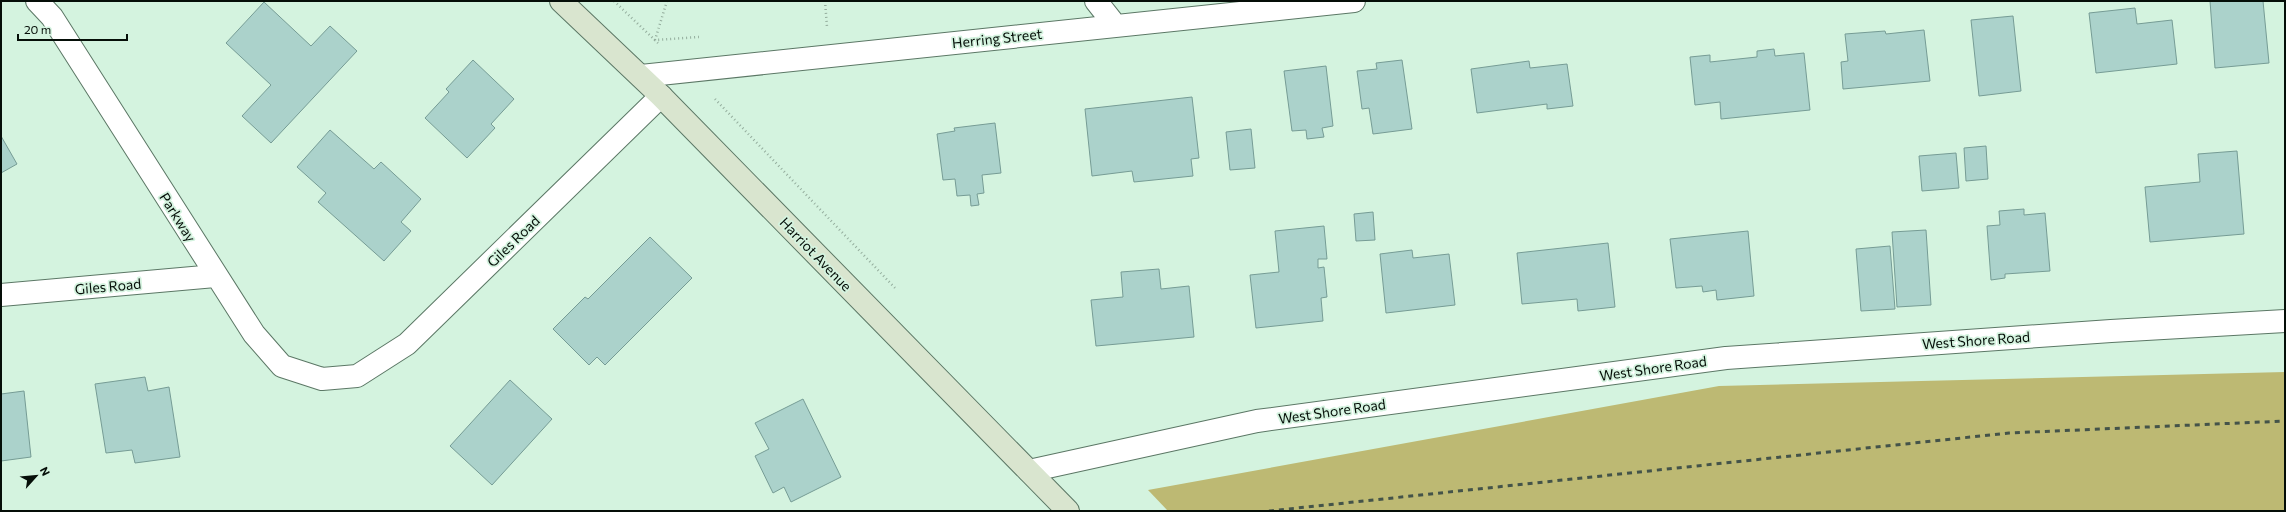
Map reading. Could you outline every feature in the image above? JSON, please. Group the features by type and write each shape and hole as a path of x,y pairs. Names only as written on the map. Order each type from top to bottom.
{"street":[{"name":"Parkway","path":"37,1 52,18 215,276 254,334 282,366 322,379 357,376"},
{"name":"Harriot Avenue","path":"561,1 661,96 1068,511"},
{"path":"1096,1 1115,25"},
{"name":"Herring Street","path":"640,76 1354,1"},
{"name":"Giles Road","path":"357,376 407,344 661,96"},
{"name":"Giles Road","path":"1,296 215,276"},
{"name":"West Shore Road","path":"1028,471 1257,421 1726,358 2103,331 2285,321"}],"path":[{"path":"614,1 689,72 901,294"},
{"path":"655,40 667,1"},
{"path":"819,28 827,28 825,1"},
{"path":"655,40 702,37"}],"shaded area":[{"path":"2285,372 2285,511 1168,511 1148,490 1719,386"}],"building":[{"path":"2210,1 2263,1 2269,63 2215,68"},
{"path":"264,2 311,46 330,26 357,51 271,143 242,116 271,85 226,43"},
{"path":"2135,8 2137,24 2172,20 2177,64 2096,73 2089,13"},
{"path":"2013,16 2021,91 1979,96 1971,20"},
{"path":"1924,30 1930,81 1843,89 1841,62 1848,61 1845,34 1885,31 1886,34"},
{"path":"1774,49 1775,56 1804,53 1810,110 1721,119 1720,102 1695,105 1690,57 1710,55 1710,62 1757,57 1757,51"},
{"path":"473,60 514,99 491,124 495,128 467,158 425,118 449,92 446,89"},
{"path":"1402,60 1412,129 1373,134 1369,108 1362,109 1357,71 1377,69 1376,63"},
{"path":"1529,61 1530,68 1567,64 1573,106 1547,109 1547,104 1477,113 1471,69"},
{"path":"1326,66 1333,126 1322,128 1324,137 1307,139 1306,130 1292,131 1284,71"},
{"path":"1192,97 1199,158 1191,159 1193,176 1134,182 1132,171 1092,176 1085,109"},
{"path":"995,123 1001,173 982,175 984,193 977,194 979,205 971,206 970,195 957,196 955,179 943,180 937,134 955,131 954,128"},
{"path":"1251,129 1255,168 1230,170 1226,132"},
{"path":"330,130 374,169 381,162 421,199 401,222 411,231 384,261 318,202 326,193 297,167"},
{"path":"1,136 17,164 1,173"},
{"path":"1986,146 1988,179 1966,181 1964,148"},
{"path":"2237,151 2244,234 2150,242 2145,187 2200,182 2198,154"},
{"path":"1956,153 1959,188 1922,191 1919,156"},
{"path":"2024,209 2024,215 2045,213 2050,271 2005,274 2005,278 1991,280 1987,226 2000,225 1999,211"},
{"path":"1373,212 1375,240 1356,241 1354,214"},
{"path":"1324,226 1327,259 1318,259 1318,268 1324,267 1327,297 1321,298 1323,321 1256,328 1250,275 1279,272 1275,231"},
{"path":"1926,230 1931,305 1897,307 1892,232"},
{"path":"1748,231 1754,296 1717,300 1716,290 1703,292 1702,286 1676,288 1670,239"},
{"path":"650,237 692,278 605,365 597,357 589,365 553,329 585,297 588,299"},
{"path":"1608,243 1615,307 1578,311 1577,299 1522,304 1517,253"},
{"path":"1890,246 1895,309 1861,311 1856,249"},
{"path":"1412,250 1413,258 1449,254 1455,305 1386,313 1380,254"},
{"path":"1159,269 1161,289 1189,286 1194,337 1096,346 1091,300 1123,297 1121,272"},
{"path":"145,377 148,391 169,387 180,457 135,463 132,450 106,453 95,384"},
{"path":"510,380 552,419 492,485 450,446"},
{"path":"24,391 31,457 1,461 1,394"},
{"path":"803,399 841,477 791,502 784,487 773,493 755,456 769,449 755,423"}],"railway":[{"path":"1269,511 2009,433 2285,421"}]}
